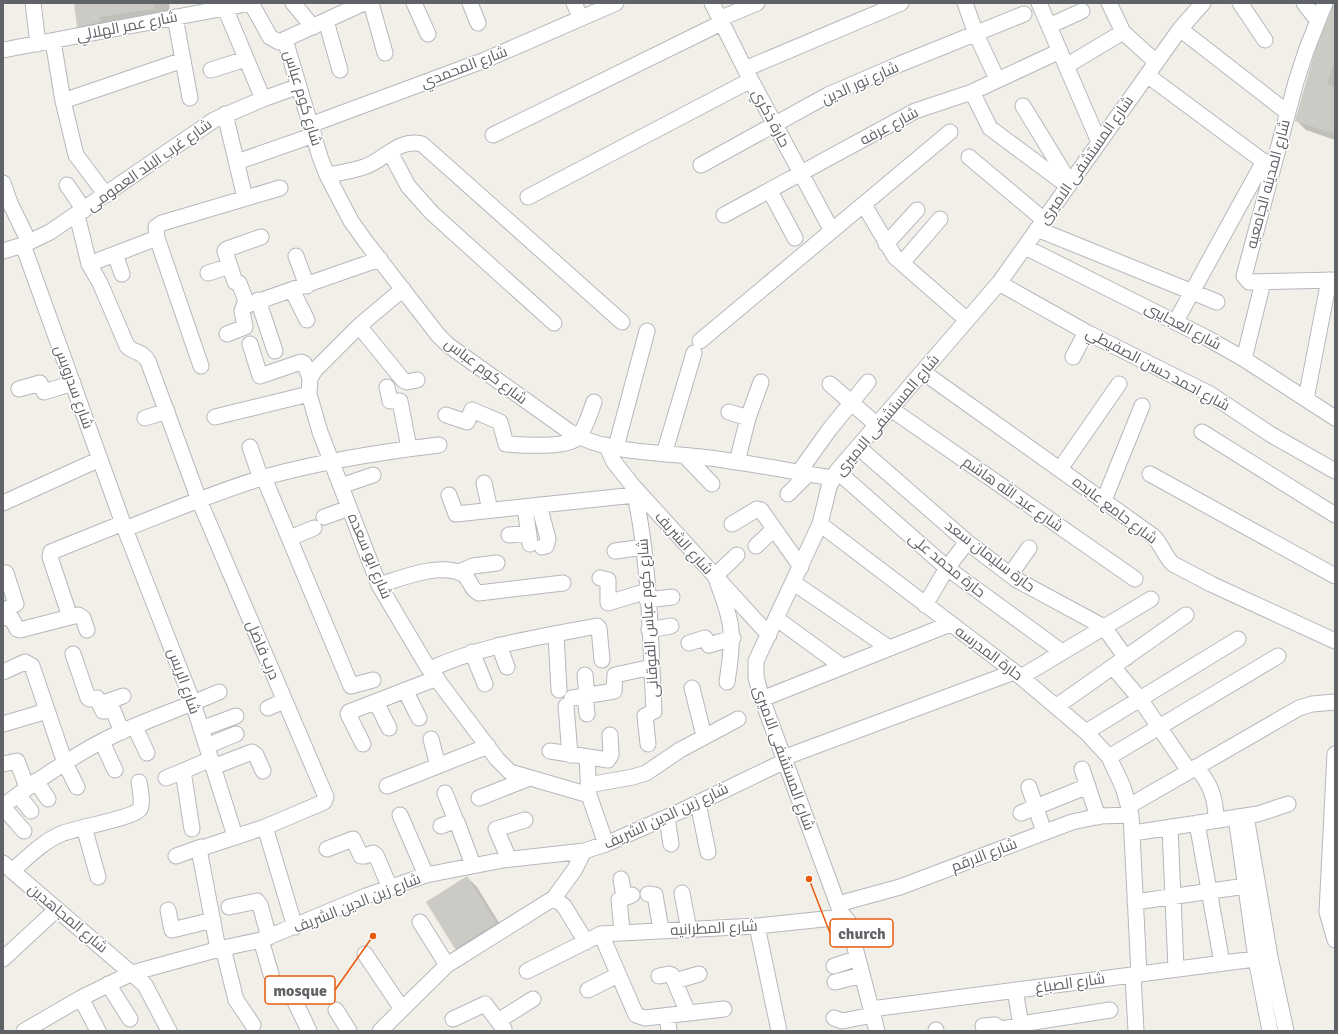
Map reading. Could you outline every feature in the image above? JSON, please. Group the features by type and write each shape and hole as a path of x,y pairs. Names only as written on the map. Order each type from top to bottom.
{"street":[{"path":"33,3 63,100 76,155 106,195"},
{"path":"251,3 272,39 278,42 364,3"},
{"name":"شارع عمر الهلالي","path":"3,50 251,3"},
{"path":"293,3 319,24 340,70"},
{"path":"371,3 385,53"},
{"path":"414,3 428,34"},
{"path":"470,3 478,22"},
{"path":"574,3 581,18"},
{"name":"شارع المحمدي","path":"237,162 485,60 616,3"},
{"name":"حارة ذكري","path":"712,3 748,75 832,231"},
{"path":"493,135 757,3"},
{"path":"528,197 748,75 901,3"},
{"path":"965,3 976,34 997,79"},
{"path":"1039,3 1099,142"},
{"path":"1109,3 1123,32 1156,62"},
{"path":"1240,3 1265,40"},
{"path":"1304,3 1317,20"},
{"name":"شارع المدينه الجامعيه","path":"1325,3 1306,50 1288,113 1268,165 1244,276 1249,282 1332,280"},
{"name":"شارع المستشفى الاميرى","path":"877,1031 848,921 841,910 762,699 756,678 756,661 794,583 820,524 829,487 835,475 999,283 1196,6"},
{"path":"225,8 263,99"},
{"path":"1049,26 1073,10"},
{"name":"شارع نور الدين","path":"701,165 828,96 900,64 1024,14"},
{"path":"175,17 190,98"},
{"path":"1180,30 1288,113"},
{"path":"1066,66 1123,32"},
{"name":"شارع كوم عباس","path":"285,40 327,175 352,221 438,335 448,344 579,437 611,446 664,454 737,462 803,473 835,475"},
{"name":"شارع عرفه","path":"724,215 915,111 972,92 997,79 1060,51"},
{"path":"211,70 246,59"},
{"path":"63,100 183,60"},
{"path":"1147,75 1268,165 1191,292 1176,321"},
{"name":"شارع غرب البلد العمومى","path":"3,251 26,243 50,232 81,213 197,131 225,114 299,86"},
{"path":"972,92 990,128 1069,185"},
{"path":"1023,106 1069,185"},
{"path":"225,114 245,198"},
{"path":"664,454 697,347 950,132"},
{"path":"327,175 364,167 402,144 410,142 422,144 622,322"},
{"path":"390,152 408,186 432,213 554,323"},
{"path":"969,157 1040,225 1191,292 1217,302"},
{"name":"شارع سدرويس","path":"3,183 12,210 26,243 73,383 124,526"},
{"path":"67,185 81,213 89,264 157,238"},
{"path":"201,366 155,230 160,224 280,188"},
{"path":"770,190 795,238"},
{"path":"864,205 886,244 902,263 967,320"},
{"path":"886,244 917,210"},
{"path":"902,263 940,219"},
{"path":"262,238 226,249 235,282 238,283 245,298 251,303 275,351"},
{"name":"شارع العجايبى","path":"1025,247 1176,321 1244,359 1335,418"},
{"path":"115,254 122,274"},
{"path":"296,256 307,286"},
{"path":"227,334 245,327 242,313 251,303 307,286 380,259"},
{"name":"درب فاضل","path":"89,264 100,283 127,346 131,350 142,353 146,358 199,500 284,701 299,750 326,797 326,800 265,827"},
{"path":"208,273 230,266"},
{"path":"1306,398 1329,310 1332,280"},
{"path":"1244,359 1263,282"},
{"name":"شارع احمد حسن الصفيطي","path":"999,283 1086,332 1204,391 1270,434 1335,471"},
{"path":"310,378 321,363 359,326 403,289"},
{"path":"292,290 307,320"},
{"path":"359,326 403,380 407,382 417,380"},
{"path":"611,446 647,330"},
{"path":"1073,357 1086,332"},
{"path":"250,344 251,375 261,376 303,362 310,378"},
{"name":"شارع جامع عايده","path":"922,372 1153,536 1173,564 1211,584 1335,641"},
{"name":"شارع ابو سعده","path":"310,378 309,394 315,418 380,585 433,674 488,746 510,772 527,779 588,790"},
{"path":"737,462 748,418 761,382"},
{"path":"788,494 851,402 868,382"},
{"path":"19,389 40,383 44,392 73,383"},
{"path":"830,384 877,425"},
{"path":"1060,469 1119,384"},
{"path":"387,387 390,401 400,401 409,448"},
{"path":"215,417 309,394"},
{"path":"446,415 467,422 472,410 500,422 507,444 562,444 571,442 579,437 594,402"},
{"path":"1104,500 1142,406"},
{"name":"شارع عبد الله هاشم","path":"891,409 1135,578"},
{"path":"145,418 166,411"},
{"path":"730,412 748,418"},
{"path":"1202,432 1335,515"},
{"path":"66,618 68,610 50,557 51,552 263,478 331,461 409,448 439,445"},
{"name":"شارع الشريف","path":"611,446 614,462 634,490 769,636"},
{"path":"250,447 290,538 351,686 373,680"},
{"name":"حارة سليمان سعد","path":"858,447 966,542 1010,575 1027,586 1104,627 1126,658"},
{"path":"685,456 712,484"},
{"path":"3,503 100,459"},
{"path":"1150,474 1335,576"},
{"path":"341,486 374,475"},
{"name":"حارة محمد على","path":"835,475 948,568 1062,652"},
{"path":"484,483 490,510"},
{"path":"448,495 456,514 532,506 634,490"},
{"name":"شارع كوم عباس الفوقانى","path":"634,490 644,547 652,667 654,711 645,716 648,744"},
{"path":"509,535 534,541 546,546 548,539 532,506"},
{"path":"532,506 534,541"},
{"path":"324,517 349,508"},
{"path":"732,524 759,509 801,567"},
{"name":"حارة المدرسه","path":"820,524 1017,674 1086,732 1109,757 1130,810 1133,833 1136,1031"},
{"name":"شارع الريس","path":"124,526 193,703 235,836"},
{"path":"290,538 314,528"},
{"path":"756,546 774,529"},
{"path":"925,605 966,542"},
{"path":"615,551 644,547"},
{"path":"1010,575 1029,548"},
{"path":"727,682 733,638 728,608 715,576 737,555"},
{"path":"380,585 426,572 459,572 473,566 497,563"},
{"path":"459,572 466,576 472,589 479,593 563,583"},
{"path":"6,573 16,604 6,609 6,617 12,618 17,629 19,630 80,615 87,630"},
{"path":"600,578 608,580 608,603 647,595 672,597"},
{"path":"794,583 889,648"},
{"name":"شارع زين الدين الشريف","path":"24,1031 81,998 132,973 221,949 265,939 366,896 426,875 509,859 584,851 606,844 667,818 784,759 1017,674 1062,652 1151,599"},
{"path":"1056,706 1186,616"},
{"path":"777,619 843,667"},
{"path":"762,699 950,624"},
{"path":"649,630 671,626"},
{"path":"363,744 348,714 405,690 472,652 500,645 599,627 602,660"},
{"path":"556,634 559,690"},
{"path":"689,643 705,638 709,646 733,638"},
{"path":"1086,732 1238,639"},
{"path":"500,645 507,667"},
{"path":"472,652 485,684"},
{"path":"73,654 88,698 90,700 97,698 103,711 113,710 147,753"},
{"path":"1109,757 1278,656"},
{"path":"3,672 23,663 30,664 65,763 77,787"},
{"path":"578,699 616,691 615,675 652,667"},
{"path":"1113,667 1140,699 1159,727 1192,769 1206,778 1212,791 1216,806 1216,820"},
{"path":"570,755 567,723 578,699 585,674"},
{"path":"692,688 704,736"},
{"path":"405,690 419,718"},
{"path":"24,831 3,806 27,788 65,763 102,742 129,729 219,692"},
{"path":"100,704 123,696"},
{"path":"567,723 586,717 578,699"},
{"path":"268,708 284,701"},
{"path":"376,702 388,728"},
{"path":"1130,810 1192,769 1299,708 1312,704 1335,702"},
{"path":"3,724 47,710"},
{"path":"201,729 236,716"},
{"path":"588,790 639,776 704,736 738,719"},
{"path":"166,778 210,757 236,734"},
{"path":"550,751 570,755 609,759 612,755 610,735"},
{"path":"431,738 438,766"},
{"path":"102,742 115,770"},
{"path":"387,786 488,746"},
{"path":"210,757 252,752 256,755 263,771"},
{"path":"1335,754 1327,912 1335,940"},
{"path":"587,757 588,790 606,844"},
{"path":"3,764 17,761 27,788 31,811"},
{"path":"1082,769 1098,816"},
{"path":"183,771 192,829"},
{"path":"479,798 527,779"},
{"path":"8,872 49,840 60,834 105,822 145,808 142,806 139,782"},
{"path":"1020,813 1088,786"},
{"path":"1028,787 1044,832"},
{"path":"27,788 48,799"},
{"path":"445,793 473,865"},
{"path":"698,803 708,852"},
{"path":"1133,833 1241,816 1288,804"},
{"name":"شارع الارقم","path":"841,910 1072,822 1130,810"},
{"path":"400,815 426,875"},
{"path":"1241,816 1246,886 1263,958 1286,1031"},
{"path":"1241,816 1263,958 1270,1031"},
{"path":"667,818 671,844"},
{"path":"509,859 496,829 525,820"},
{"path":"441,826 456,822"},
{"path":"1197,823 1222,963"},
{"path":"84,827 98,878"},
{"path":"176,856 265,827 295,927"},
{"path":"1170,828 1176,969"},
{"path":"326,849 353,839 361,856 373,853 376,855 390,888"},
{"path":"201,847 199,852 213,920 221,949 236,1000 253,1025"},
{"path":"380,1031 447,965 554,898 575,869 584,851"},
{"name":"شارع المجاهدين","path":"8,872 58,909 145,985 169,1031"},
{"path":"621,879 628,896 620,898 618,902 622,932"},
{"path":"1135,902 1246,886"},
{"path":"682,893 689,930"},
{"path":"648,894 655,895 661,930"},
{"path":"554,898 564,906 586,942"},
{"path":"229,907 257,901 260,905 271,974"},
{"path":"3,959 58,909"},
{"path":"168,910 172,930 213,920"},
{"name":"شارع المطرانيه","path":"527,971 601,934 757,926 841,910"},
{"path":"420,922 447,965"},
{"path":"757,926 778,1031"},
{"path":"601,934 636,1015 646,1018 724,1009"},
{"path":"365,954 402,1009"},
{"path":"834,966 858,958"},
{"name":"شارع الصباغ","path":"834,1018 842,1021 872,1012 1015,990 1263,958"},
{"path":"659,976 669,974 675,981 688,1013"},
{"path":"675,981 699,974"},
{"path":"588,990 618,975"},
{"path":"835,982 862,975"},
{"path":"108,984 130,1019"},
{"path":"1015,990 1021,1027"},
{"path":"291,993 309,1031"},
{"path":"81,998 98,1031"},
{"path":"453,1019 482,1004 487,1005 501,1026 533,999"},
{"path":"336,1010 349,1031"},
{"path":"983,1026 995,1026 1002,1029 1021,1027 1110,1010"},
{"path":"667,1016 669,1031"}],"building":[{"path":"74,3 154,3 154,9 99,17 100,22 77,27"},
{"path":"1334,3 1335,59 1327,84 1335,87 1335,134 1295,121 1314,54"},
{"path":"467,876 496,923 455,949 426,902"}],"place":[{"name":"church","path":"809,879"},
{"name":"mosque","path":"373,936"}]}
